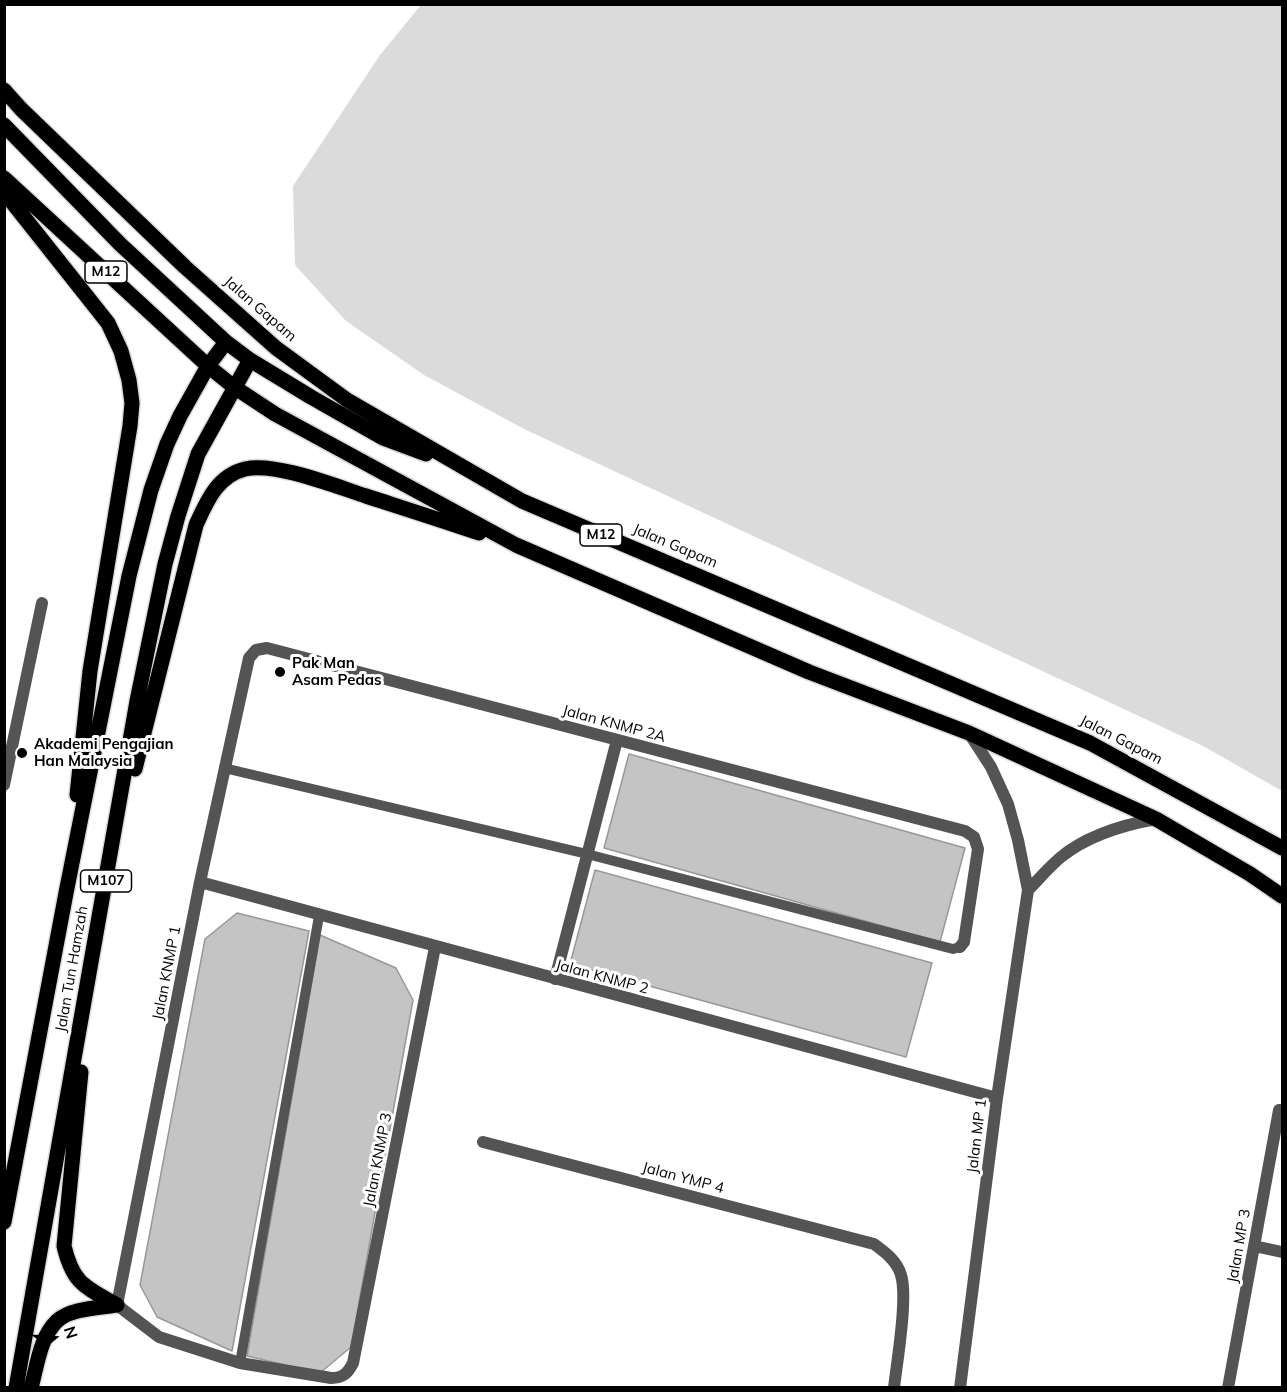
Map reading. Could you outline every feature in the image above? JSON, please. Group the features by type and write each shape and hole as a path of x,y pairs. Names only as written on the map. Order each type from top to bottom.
{"main road":[{"name":"Jalan Gapam","path":"4,90 176,258 276,348 347,400 522,501 1090,743 1282,848"},
{"path":"4,125 120,244 226,342 250,360 383,438 469,470"},
{"name":"M12","path":"4,178 208,366 234,387 275,414 516,545 809,672 969,733 1156,819 1250,874 1282,896"},
{"path":"4,192 108,323 121,351 129,380 132,403 90,671 66,893"},
{"name":"Jalan Tun Hamzah","path":"4,1222 129,576 151,489 167,444 208,366 226,342"},
{"name":"Jalan Tun Hamzah","path":"16,1388 137,701 165,564 198,454 250,360"},
{"path":"103,894 196,525 210,494 228,477 246,469 266,469 305,476 516,545"},
{"path":"93,952 64,1246 69,1267 82,1285 117,1305"},
{"path":"31,1388 43,1342 58,1321 77,1312 117,1305"}],"street":[{"path":"4,785 42,603"},
{"name":"Jalan KNMP 2A","path":"256,650 267,648 965,831 974,837 978,849 964,942 960,947"},
{"name":"Jalan KNMP 1","path":"117,1305 224,768 249,658 256,650"},
{"name":"Jalan MP 1","path":"960,1388 997,1098 1028,890 1008,804 991,767 969,733"},
{"path":"555,980 617,740"},
{"path":"1028,890 1062,856 1093,838 1122,825 1156,819"},
{"name":"Jalan KNMP 2","path":"200,882 997,1098"},
{"name":"Jalan KNMP 3","path":"240,1363 338,1378 345,1375 353,1363 435,947"},
{"name":"Jalan MP 3","path":"1228,1388 1279,1110"},
{"name":"Jalan YMP 4","path":"483,1142 874,1244 890,1256 901,1275 904,1297 894,1388"},
{"path":"1254,1246 1282,1252"},
{"path":"117,1305 159,1337 240,1363"}],"lane":[{"path":"224,768 587,854 953,949 960,947"},
{"path":"240,1363 319,916"}],"shaded area":[{"path":"421,5 1282,5 1282,791 1203,746 524,429 424,375 346,321 295,265 293,186 380,55"}],"building":[{"path":"629,754 965,848 940,942 604,848"},
{"path":"595,870 932,963 906,1057 570,964"},
{"path":"237,913 309,931 232,1351 157,1317 140,1285 205,939"},
{"path":"320,935 396,968 413,1000 351,1347 320,1373 247,1356"}],"place":[{"name":"Pak Man Asam Pedas","path":"280,672"},
{"name":"Akademi Pengajian Han Malaysia","path":"22,753"}]}
